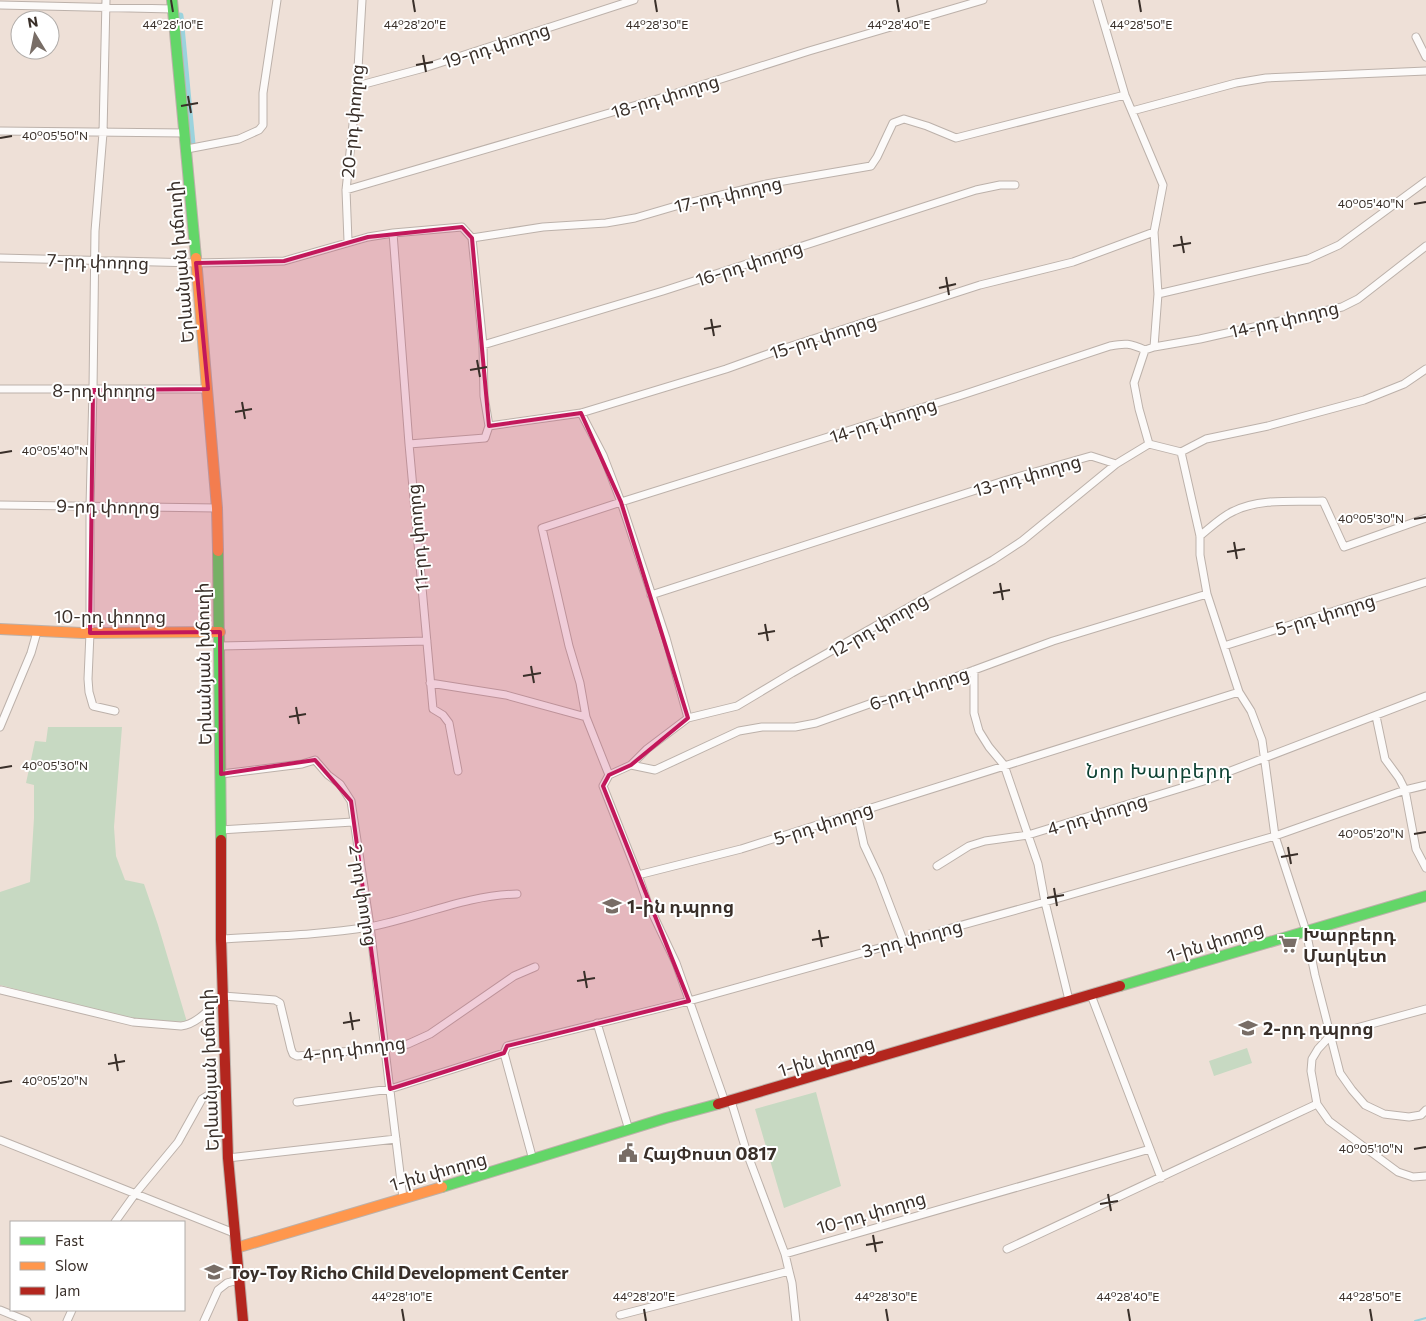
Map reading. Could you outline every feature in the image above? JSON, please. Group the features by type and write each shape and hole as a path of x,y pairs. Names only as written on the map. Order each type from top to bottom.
{"main road":[{"name":"Երևանյան խճուղի","path":"173,4 217,508 220,632 221,939 228,1158 243,1321"},
{"name":"10-րդ փողոց","path":"0,629 90,633 220,632"},
{"name":"1-ին փողոց","path":"236,1248 629,1130 1426,896"}],"street":[{"path":"106,0 103,133 95,231 88,685 93,706 115,711"},
{"path":"187,149 239,139 259,130 263,125 263,93 277,0"},
{"name":"20-րդ փողոց","path":"348,241 346,190 357,86 362,0"},
{"name":"19-րդ փողոց","path":"357,86 424,68 634,0"},
{"name":"18-րդ փողոց","path":"346,190 664,97 809,50 983,0"},
{"path":"1097,0 1124,94 1163,185 1154,232 1158,294 1154,346"},
{"path":"0,5 106,8 173,4"},
{"path":"1416,37 1426,57"},
{"path":"1132,111 1236,83 1266,78 1426,71"},
{"name":"17-րդ փողոց","path":"472,238 543,227 606,223 635,218 766,184 871,166 893,123 904,119 956,138 1124,94"},
{"path":"0,131 185,133"},
{"path":"1158,294 1308,259 1339,245 1426,181"},
{"name":"16-րդ փողոց","path":"483,345 663,291 976,190 1000,185 1015,185"},
{"path":"196,263 284,261 348,241 393,233 462,227 472,238 483,345 484,396 489,426 485,438 409,444"},
{"name":"15-րդ փողոց","path":"489,426 582,413 726,369 980,285 1073,262 1154,232"},
{"name":"11-րդ փողոց","path":"393,233 409,444 433,709 444,715 449,722 458,771"},
{"name":"14-րդ փողոց","path":"586,717 580,683 569,646 542,528 1110,346 1124,343 1133,344 1145,350 1154,346 1200,339 1342,307 1358,298 1426,246"},
{"name":"7-րդ փողոց","path":"0,258 196,263"},
{"path":"1145,350 1134,384 1149,444"},
{"path":"1116,464 1149,444 1181,452 1206,439 1268,426 1364,400 1404,384 1426,369"},
{"name":"8-րդ փողոց","path":"0,389 208,389"},
{"path":"582,413 603,455 621,502 666,638 688,718"},
{"path":"1181,452 1200,536 1200,555 1207,594 1239,692 1251,711 1262,740 1275,836 1306,931 1340,1073 1365,1105 1384,1114 1409,1118 1420,1115 1426,1110"},
{"name":"13-րդ փողոց","path":"651,595 1091,456 1116,464"},
{"name":"12-րդ փողոց","path":"609,775 631,765 647,749 688,718 737,706 993,560 1022,541 1116,464"},
{"path":"1200,536 1233,511 1245,506 1275,502 1323,501 1344,547 1426,518"},
{"name":"9-րդ փողոց","path":"0,505 217,508"},
{"name":"5-րդ փողոց","path":"1224,646 1426,582"},
{"name":"6-րդ փողոց","path":"631,765 656,770 739,731 762,727 795,727 816,723 875,702 901,697 1053,641 1207,594"},
{"path":"0,727 31,653 37,632"},
{"path":"220,646 427,640"},
{"path":"974,670 974,712 979,731 1004,765 1038,864 1045,902 1069,1000"},
{"path":"430,683 506,695 586,717 609,775 603,786 648,904 676,963 785,1254 792,1283 796,1321"},
{"name":"5-րդ փողոց","path":"638,875 741,849 1239,692"},
{"name":"4-րդ փողոց","path":"937,866 969,846 985,840 1028,835 1207,780 1426,696"},
{"path":"1376,716 1385,759 1399,778 1404,790 1416,849 1426,868"},
{"name":"2-րդ փողոց","path":"221,774 302,764 316,760 328,775 340,784 351,801 370,926 403,1198"},
{"name":"3-րդ փողոց","path":"504,1053 507,1046 689,1001 1275,836 1404,790 1426,785"},
{"path":"857,812 864,845 879,877 903,940"},
{"path":"220,830 353,822"},
{"path":"221,939 341,931 370,926 500,894 517,894"},
{"name":"4-րդ փողոց","path":"223,996 275,1000 280,1003 291,1049 293,1054 297,1056 385,1048 408,1044 430,1034 514,976 535,967"},
{"path":"0,990 133,1022 181,1026 188,1025 197,1020 223,996"},
{"path":"1091,995 1161,1178"},
{"path":"1426,1009 1331,1035 1318,1049 1312,1059 1311,1072 1316,1104 1329,1121 1398,1172 1413,1177 1426,1176"},
{"path":"597,1023 629,1130"},
{"path":"297,1102 390,1090 504,1053 533,1160"},
{"path":"116,1221 135,1194 178,1142 202,1099 226,1084"},
{"path":"1007,1249 1316,1104"},
{"path":"228,1158 396,1139"},
{"path":"0,1140 234,1233"},
{"name":"10-րդ փողոց","path":"785,1254 1150,1149"},
{"path":"620,1315 789,1271"},
{"path":"204,1321 218,1290 227,1283 238,1280"},
{"path":"0,1310 27,1321"}],"highlighted area":[{"path":"462,227 472,238 489,426 581,413 621,502 688,718 631,765 609,775 603,786 689,1001 507,1046 504,1053 390,1089 351,801 315,760 221,774 220,632 90,633 93,390 208,389 196,263 284,261 368,237"}],"green space":[{"path":"48,727 122,727 114,827 116,856 125,880 144,884 187,1022 130,1019 0,985 0,892 30,882 34,785 26,783 35,741 46,742"},
{"path":"1247,1048 1252,1063 1214,1076 1209,1061"},
{"path":"816,1092 841,1186 784,1208 755,1109"}],"waterway":[{"path":"180,16 192,144"},
{"path":"1415,1321 1426,1318"}],"traffic: fast":[{"path":"172,0 196,258"},
{"path":"218,551 221,840"},
{"path":"1120,986 1426,896"},
{"path":"442,1187 666,1118 718,1104"}],"traffic: slow":[{"path":"196,258 217,508 218,551"},
{"path":"0,629 82,633 220,632"},
{"path":"236,1248 442,1187"}],"traffic: jam":[{"path":"221,840 221,939 228,1158 243,1321"},
{"path":"718,1104 1120,986"}],"place":[{"name":"1-ին դպրոց","path":"612,906"},
{"name":"Խարբերդ Մարկետ","path":"1288,944"},
{"name":"2-րդ դպրոց","path":"1248,1028"},
{"name":"ՀայՓոստ 0817","path":"628,1153"},
{"name":"Toy-Toy Richo Child Development Center","path":"214,1272"}],"district":[{"name":"Նոր Խարբերդ","path":"1159,770"}]}
